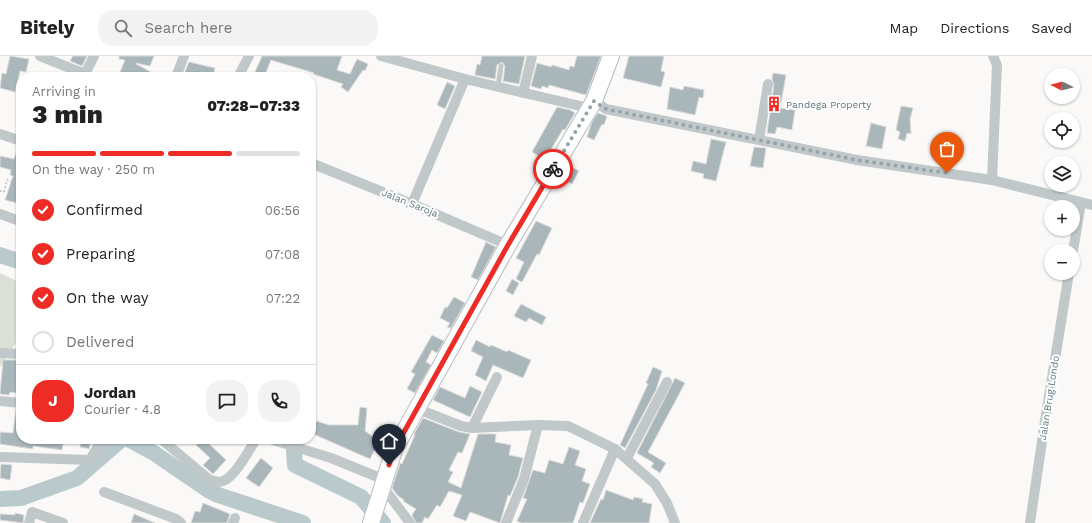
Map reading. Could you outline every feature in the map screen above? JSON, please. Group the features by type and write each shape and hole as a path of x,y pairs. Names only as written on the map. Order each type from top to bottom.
{"main road":[{"path":"371,523 394,450 508,245 592,104 611,56"}],"street":[{"path":"40,56 78,72"},
{"path":"89,72 94,56"},
{"path":"178,72 184,56"},
{"path":"241,72 249,56"},
{"path":"523,93 532,56"},
{"path":"992,180 997,65 993,56"},
{"path":"387,57 465,79 523,93 592,104 606,109 857,160 992,180 1069,200"},
{"path":"412,204 465,79"},
{"path":"759,140 768,84"},
{"path":"0,134 16,139"},
{"name":"Jalan Saroja","path":"316,165 508,245"},
{"path":"1080,203 1092,205"},
{"path":"0,214 16,220"},
{"name":"Jalan Brug Londo","path":"1030,521 1068,280"},
{"path":"0,353 16,354"},
{"path":"472,428 497,376"},
{"path":"627,458 667,382"},
{"path":"0,401 16,402"},
{"path":"418,409 461,426 472,428 538,425 568,426 615,449 627,458 655,484 667,502 675,523"},
{"path":"506,523 524,478 538,425"},
{"path":"0,457 90,460 99,444"},
{"path":"167,444 210,480 218,482 225,481 231,475 253,444"},
{"path":"286,444 331,458 382,489 410,523"},
{"path":"583,523 615,449"},
{"path":"104,492 176,519 181,523"},
{"path":"29,523 32,512 63,523"}],"lane":[{"path":"498,87 501,66"}],"path":[{"path":"0,190 4,192 7,180 16,183"}],"shaded area":[{"path":"0,273 16,281 16,343 0,367"}],"building":[{"path":"10,56 29,59 26,72 16,72 15,92 0,88 2,73 6,74"},
{"path":"73,56 87,56 82,66 70,61"},
{"path":"119,56 154,56 150,66 136,63 151,72 120,72 125,60 119,59"},
{"path":"262,56 342,56 337,70 350,74 357,59 368,64 365,71 363,70 348,92 341,87 343,84 316,75 316,72 311,72 271,60 266,72 255,72"},
{"path":"482,56 525,56 519,84 503,81 505,66 502,62 497,65 495,79 475,75 477,64 480,65"},
{"path":"577,56 601,56 586,95 549,85 548,88 542,86 541,89 531,86 537,63 551,67 552,65 569,70 570,66 574,67"},
{"path":"629,56 664,56 661,71 665,72 661,87 623,78"},
{"path":"189,62 215,68 214,72 185,72"},
{"name":"Pandega Property","path":"773,73 786,75 780,108 795,110 792,130 777,127 775,134 767,133 774,85 772,79"},
{"path":"447,82 455,86 445,109 437,105"},
{"path":"684,86 704,90 703,98 699,97 695,115 667,109 670,87 683,90"},
{"path":"901,106 913,108 910,119 911,134 907,133 905,141 898,139 900,132 896,130"},
{"path":"557,107 570,110 575,113 565,130 563,129 545,160 532,152"},
{"path":"598,113 607,116 604,125 602,124 594,140 587,137 592,122"},
{"path":"871,123 886,127 882,149 866,146"},
{"path":"711,139 726,142 716,181 703,178 704,174 691,171 693,161 706,164"},
{"path":"754,147 766,148 763,168 750,166"},
{"path":"16,153 16,203 5,200 13,176 10,175 11,170 0,167 0,156 14,159"},
{"path":"570,166 579,171 572,184 563,179"},
{"path":"536,221 552,228 539,255 537,254 522,282 516,279 524,262 516,258"},
{"path":"486,242 496,247 478,280 471,277"},
{"path":"512,279 519,283 513,295 506,291"},
{"path":"454,297 465,303 451,328 447,327 450,323 440,318 445,307 447,308"},
{"path":"521,304 546,317 542,325 529,318 526,322 514,316"},
{"path":"432,335 444,341 437,353 432,350 426,362 431,365 415,393 407,389 415,374 411,372"},
{"path":"476,340 490,347 491,345 507,352 508,350 531,360 523,378 493,365 486,381 475,375 483,357 471,351"},
{"path":"3,360 16,360 16,393 10,392 9,395 0,394"},
{"path":"653,367 662,371 656,390 625,448 620,445 648,384 646,383"},
{"path":"675,378 685,383 648,452 666,463 660,473 651,467 654,463 637,453"},
{"path":"470,386 482,392 470,417 433,400 440,387 465,398"},
{"path":"360,407 367,408 365,431 379,441 370,459 316,435 316,421 329,425 358,425"},
{"path":"16,409 16,444 63,444 62,450 33,446 33,449 0,444 0,432 13,433"},
{"path":"423,418 459,432 470,434 462,453 458,452 449,470 453,472 448,482 461,488 478,434 496,434 495,442 511,445 509,455 523,458 518,477 510,496 508,495 500,523 470,512 466,521 453,516 462,495 449,491 440,507 437,505 428,519 425,517 422,523 416,523 412,515 416,509 403,501 404,500 398,496 392,488 400,463 402,464 415,435 414,434"},
{"path":"80,444 90,444 89,449 80,447"},
{"path":"209,444 226,460 213,474 203,465 210,458 196,445"},
{"path":"569,447 580,451 575,465 586,469 582,481 590,484 583,503 580,502 573,523 521,523 517,521 527,499 523,498 533,470 545,473 549,460 563,464"},
{"path":"261,458 273,468 259,487 246,478"},
{"path":"1,464 12,465 10,480 0,478"},
{"path":"606,490 633,500 634,497 643,499 642,502 652,504 649,523 590,523 601,499 603,500"},
{"path":"203,503 230,514 227,523 191,523 195,511 200,512"},
{"path":"15,513 24,515 23,523 0,520 0,514 15,515"},
{"path":"134,514 155,523 131,523"}],"waterway":[{"path":"0,255 16,260"},
{"path":"0,499 21,498 77,478 116,444"},
{"path":"137,444 154,453 208,490 218,495 303,523"},
{"path":"294,451 295,465 361,497 383,523"}],"way so far":[{"path":"553,169 594,101 606,109 857,160 947,173"}],"place":[{"name":"Pandega Property","path":"774,104"}],"route":[{"path":"389,465 394,450 508,245 553,169"}]}
